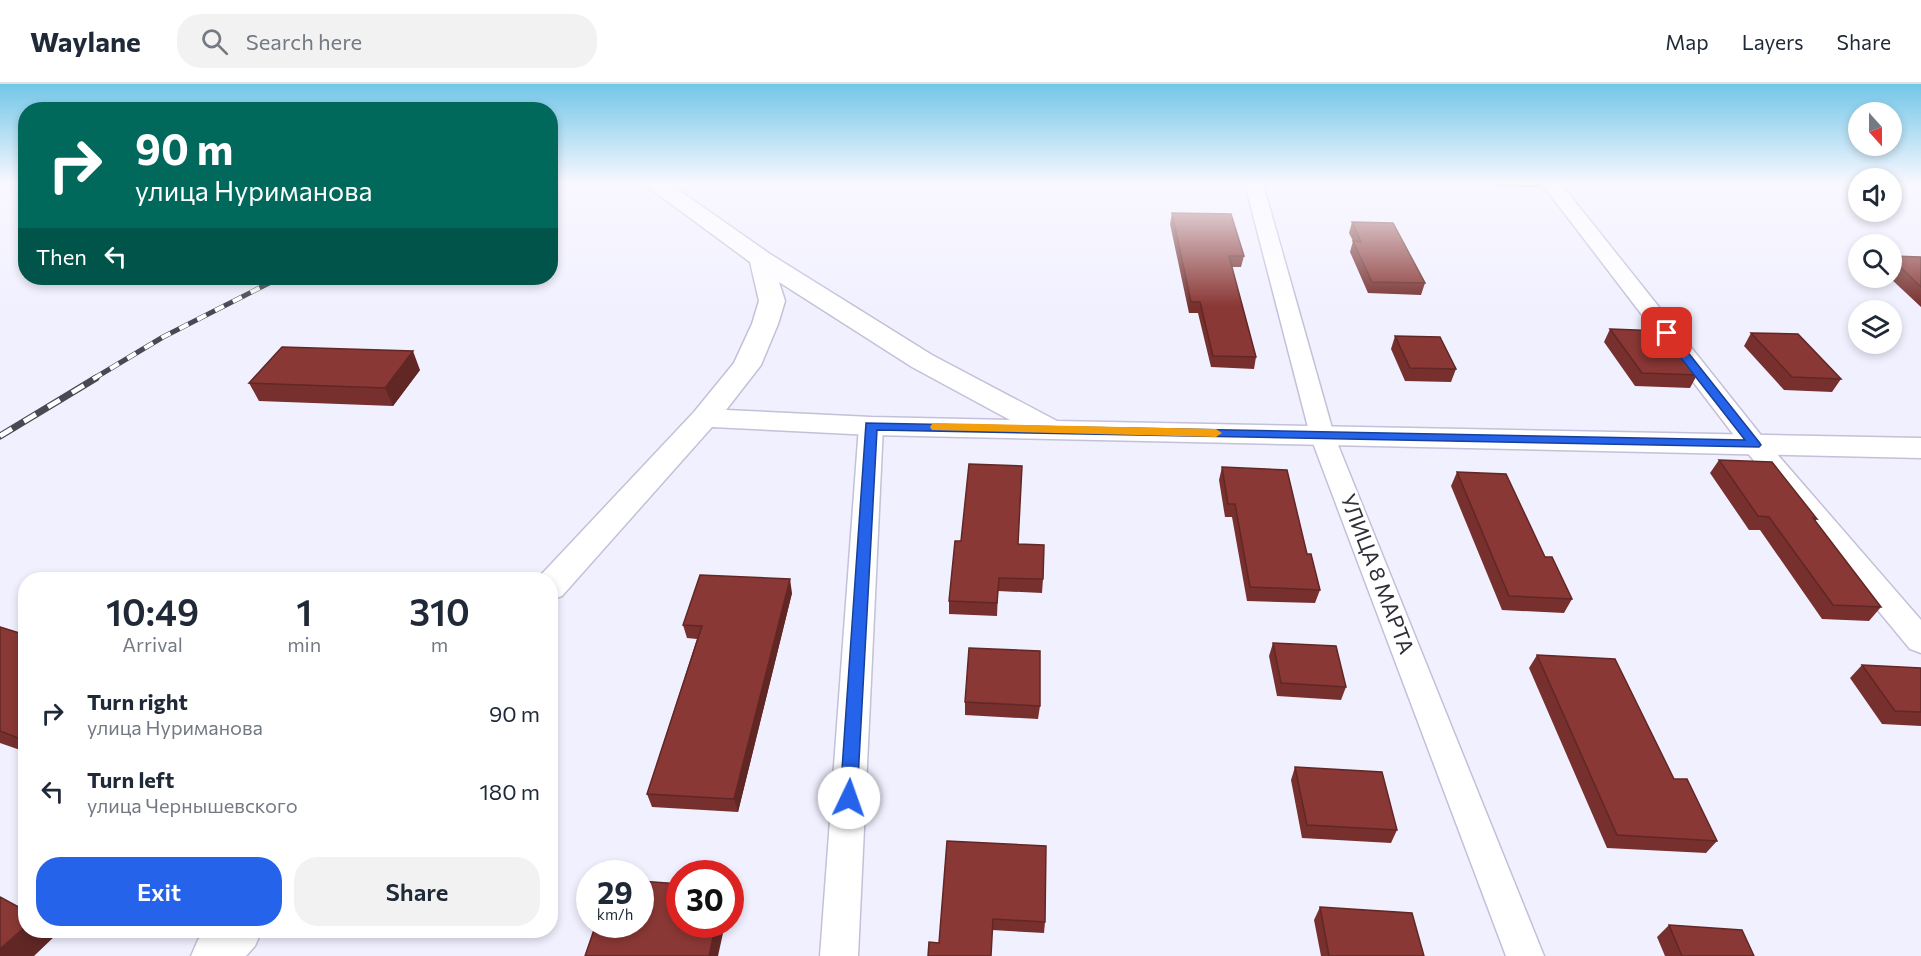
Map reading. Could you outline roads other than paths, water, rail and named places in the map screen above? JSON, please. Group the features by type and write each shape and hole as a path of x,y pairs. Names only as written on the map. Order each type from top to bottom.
{"main road":[{"path":"713,225 761,259 922,361 1050,430"},
{"path":"558,578 704,418 747,365 765,324 772,301 761,259"},
{"path":"704,418 871,426 1921,448"},
{"path":"215,956 232,938"}],"street":[{"name":"УЛИЦА 8 МАРТА","path":"1265,225 1323,435 1525,956"},
{"path":"1583,225 1755,445 1921,641"},
{"path":"838,956 871,426"}],"railway":[{"path":"93,379 163,337 265,285"},
{"path":"0,436 96,378"}]}
